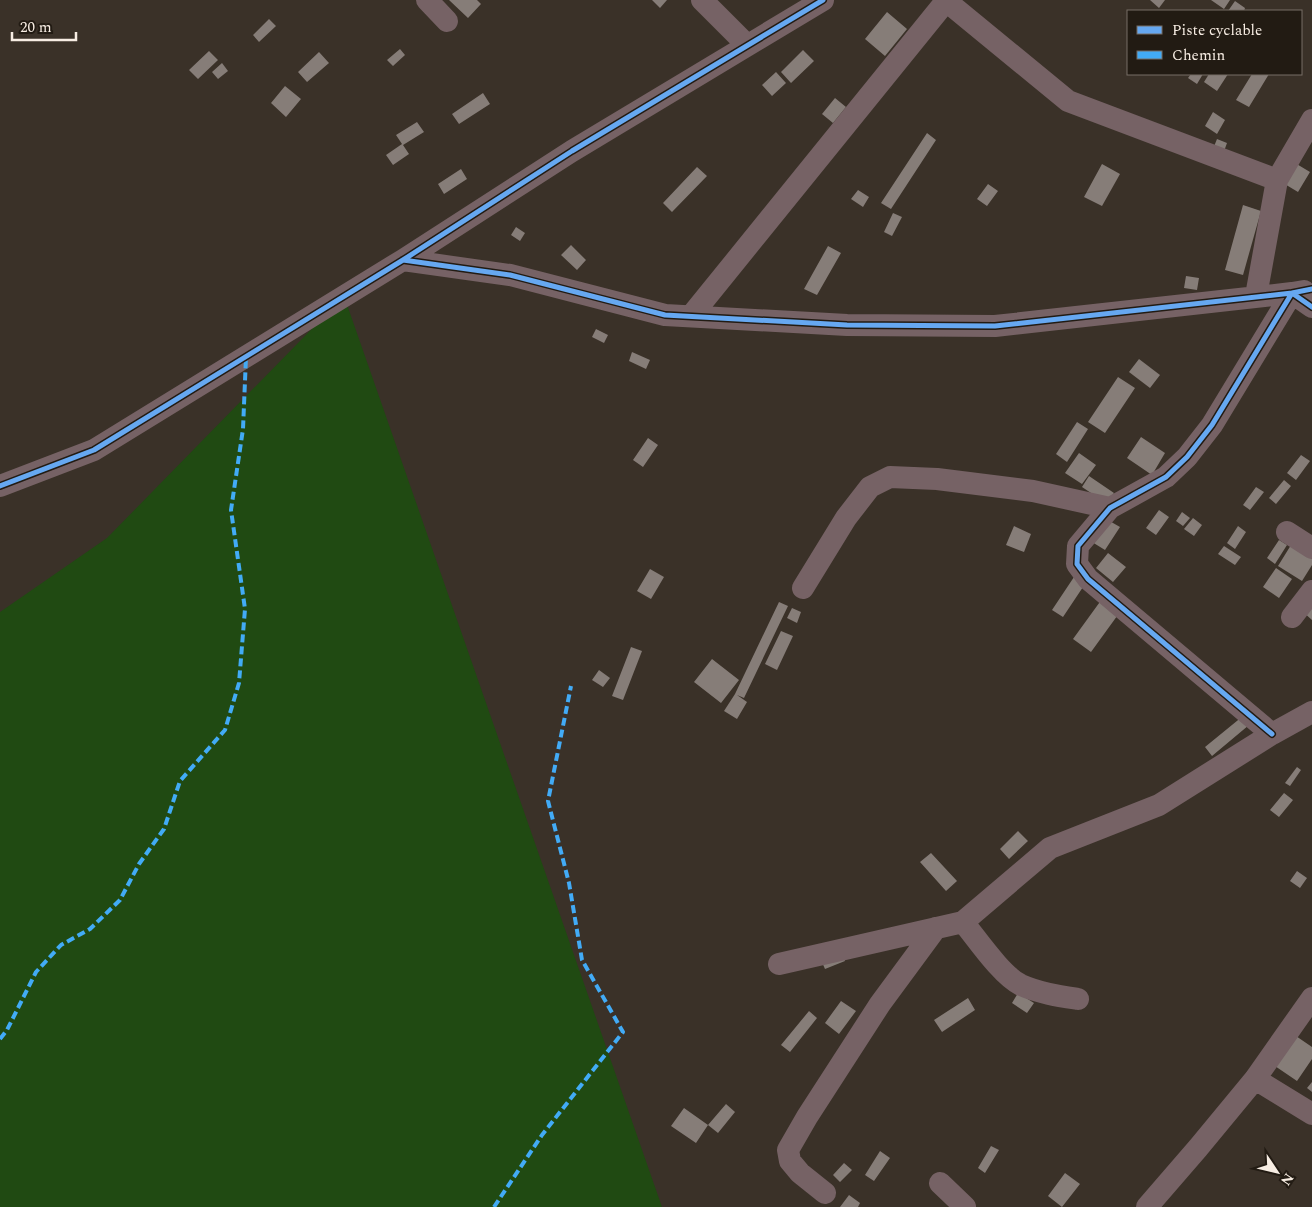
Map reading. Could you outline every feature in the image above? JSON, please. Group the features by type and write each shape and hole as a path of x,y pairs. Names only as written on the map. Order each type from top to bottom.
{"street":[{"path":"427,0 447,21"},
{"path":"702,0 747,45"},
{"path":"0,486 94,450 403,260 572,151 823,0"},
{"path":"692,316 946,1 1068,100 1278,180"},
{"path":"1256,296 1278,180 1312,120"},
{"path":"403,260 510,275 666,315 847,325 995,326 1302,291"},
{"path":"1302,291 1312,307"},
{"path":"1272,734 1088,580 1077,564 1078,546 1110,508 1166,478 1187,457 1212,425 1302,291"},
{"path":"803,588 846,518 870,487 890,478 937,479 1033,491 1110,508"},
{"path":"1287,532 1312,548"},
{"path":"1292,617 1312,591"},
{"path":"779,964 963,922 1050,848 1159,805 1272,734 1308,720"},
{"path":"963,922 1009,977 1020,984 1048,994 1078,999"},
{"path":"825,1193 795,1167 790,1161 788,1150 807,1117 880,1004 936,928"},
{"path":"1147,1207 1255,1079 1312,998"},
{"path":"1255,1079 1312,1114"},
{"path":"940,1183 965,1207"}],"green space":[{"path":"344,296 662,1207 0,1207 0,612 107,538"}],"building":[{"path":"449,0 477,0 481,4 468,18"},
{"path":"652,0 667,0 660,8"},
{"path":"1150,0 1165,0 1159,8"},
{"path":"1211,0 1230,0 1224,9"},
{"path":"1235,1 1245,8 1244,10 1229,10"},
{"path":"887,12 907,29 885,56 865,39"},
{"path":"269,19 276,26 259,42 253,35"},
{"path":"400,49 405,55 393,66 387,60"},
{"path":"803,50 814,61 791,83 781,72"},
{"path":"209,51 218,60 198,79 189,70"},
{"path":"319,52 329,63 307,82 298,72"},
{"path":"222,63 228,71 218,79 212,72"},
{"path":"776,72 786,83 772,96 762,85"},
{"path":"1190,75 1202,75 1197,84 1188,78"},
{"path":"1208,75 1227,75 1217,91 1204,82"},
{"path":"1251,75 1268,75 1249,107 1236,100"},
{"path":"285,86 301,99 286,117 271,103"},
{"path":"483,93 490,104 459,124 452,114"},
{"path":"835,98 846,107 833,123 822,114"},
{"path":"1213,112 1225,120 1217,134 1205,126"},
{"path":"417,122 424,132 403,145 409,154 393,165 386,155 402,144 396,135"},
{"path":"927,133 936,140 891,209 881,203"},
{"path":"1217,139 1227,143 1223,154 1213,149"},
{"path":"1295,163 1310,172 1298,192 1283,183"},
{"path":"1102,164 1120,174 1102,206 1084,197"},
{"path":"697,167 707,176 672,212 663,203"},
{"path":"461,169 467,179 444,194 438,184"},
{"path":"988,184 998,191 987,206 977,199"},
{"path":"858,190 869,197 863,207 851,199"},
{"path":"1243,205 1261,211 1243,275 1225,270"},
{"path":"893,213 902,217 892,236 884,232"},
{"path":"516,227 525,233 520,241 511,235"},
{"path":"571,245 586,260 577,270 561,255"},
{"path":"828,246 841,253 817,295 804,289"},
{"path":"1186,276 1199,278 1197,290 1184,288"},
{"path":"596,329 608,335 604,343 592,337"},
{"path":"632,352 650,360 646,369 629,361"},
{"path":"1139,359 1160,375 1150,388 1129,372"},
{"path":"1118,377 1135,388 1105,433 1088,422"},
{"path":"1077,422 1088,429 1067,462 1056,454"},
{"path":"1141,437 1165,453 1152,475 1127,458"},
{"path":"648,438 658,445 643,467 633,460"},
{"path":"1079,453 1096,465 1082,484 1065,473"},
{"path":"1301,455 1310,461 1296,480 1287,473"},
{"path":"1089,476 1114,493 1106,503 1082,487"},
{"path":"1284,480 1291,486 1276,504 1269,498"},
{"path":"1256,487 1264,492 1250,510 1243,505"},
{"path":"1159,510 1169,517 1156,535 1146,528"},
{"path":"1182,512 1190,518 1183,526 1176,521"},
{"path":"1193,518 1202,525 1194,536 1184,529"},
{"path":"1106,519 1120,527 1105,550 1092,542"},
{"path":"1014,526 1031,534 1024,552 1006,545"},
{"path":"1238,526 1246,532 1235,549 1227,543"},
{"path":"1279,540 1287,545 1275,564 1267,558"},
{"path":"1291,545 1312,559 1312,565 1302,581 1278,566"},
{"path":"1224,546 1241,557 1235,565 1218,554"},
{"path":"1108,553 1126,567 1113,582 1096,568"},
{"path":"1276,568 1292,579 1279,598 1263,587"},
{"path":"650,569 664,577 651,599 637,591"},
{"path":"1074,577 1085,584 1063,617 1052,610"},
{"path":"1102,599 1120,612 1091,652 1073,639"},
{"path":"1312,600 1312,620 1302,611"},
{"path":"779,602 788,606 744,698 737,695 747,702 737,719 724,711 735,694"},
{"path":"792,608 801,612 797,623 787,618"},
{"path":"781,631 793,636 777,670 765,664"},
{"path":"631,647 642,651 623,700 612,696"},
{"path":"712,659 739,680 721,703 694,682"},
{"path":"599,670 610,678 603,687 592,680"},
{"path":"1243,716 1249,725 1212,756 1205,747"},
{"path":"1297,767 1301,770 1290,786 1285,783"},
{"path":"1284,793 1293,800 1279,817 1270,810"},
{"path":"1018,831 1028,841 1009,859 1000,849"},
{"path":"931,853 957,881 946,891 920,862"},
{"path":"1297,871 1307,878 1300,888 1290,881"},
{"path":"842,952 845,961 825,969 821,960"},
{"path":"1018,993 1034,1003 1027,1013 1012,1003"},
{"path":"968,998 975,1010 942,1032 934,1020"},
{"path":"841,1001 856,1011 839,1034 825,1023"},
{"path":"809,1011 817,1018 790,1052 781,1045"},
{"path":"1293,1034 1312,1047 1312,1059 1297,1081 1272,1064"},
{"path":"1312,1082 1312,1092 1307,1088"},
{"path":"726,1104 735,1112 718,1133 708,1125"},
{"path":"684,1108 708,1125 696,1143 671,1126"},
{"path":"991,1146 999,1150 985,1173 978,1168"},
{"path":"880,1151 890,1158 874,1181 865,1175"},
{"path":"844,1163 852,1170 840,1182 833,1175"},
{"path":"1065,1173 1080,1184 1062,1207 1048,1196"},
{"path":"849,1195 860,1203 858,1207 840,1207"}],"marked path":[{"path":"0,1039 7,1030 36,972 61,945 90,929 120,900 139,864 164,829 180,781 225,730 239,683 245,609 231,510 243,429 246,357"},
{"path":"494,1207 542,1135 623,1032 582,960 569,883 548,801 571,686"}],"cycle path":[{"path":"0,486 94,450 403,260 572,151 823,0"},
{"path":"403,260 510,275 665,315 847,325 995,326 1292,293 1312,307"},
{"path":"1272,734 1088,579 1077,564 1078,546 1110,508 1166,477 1187,457 1212,425 1292,293 1312,289"}]}
